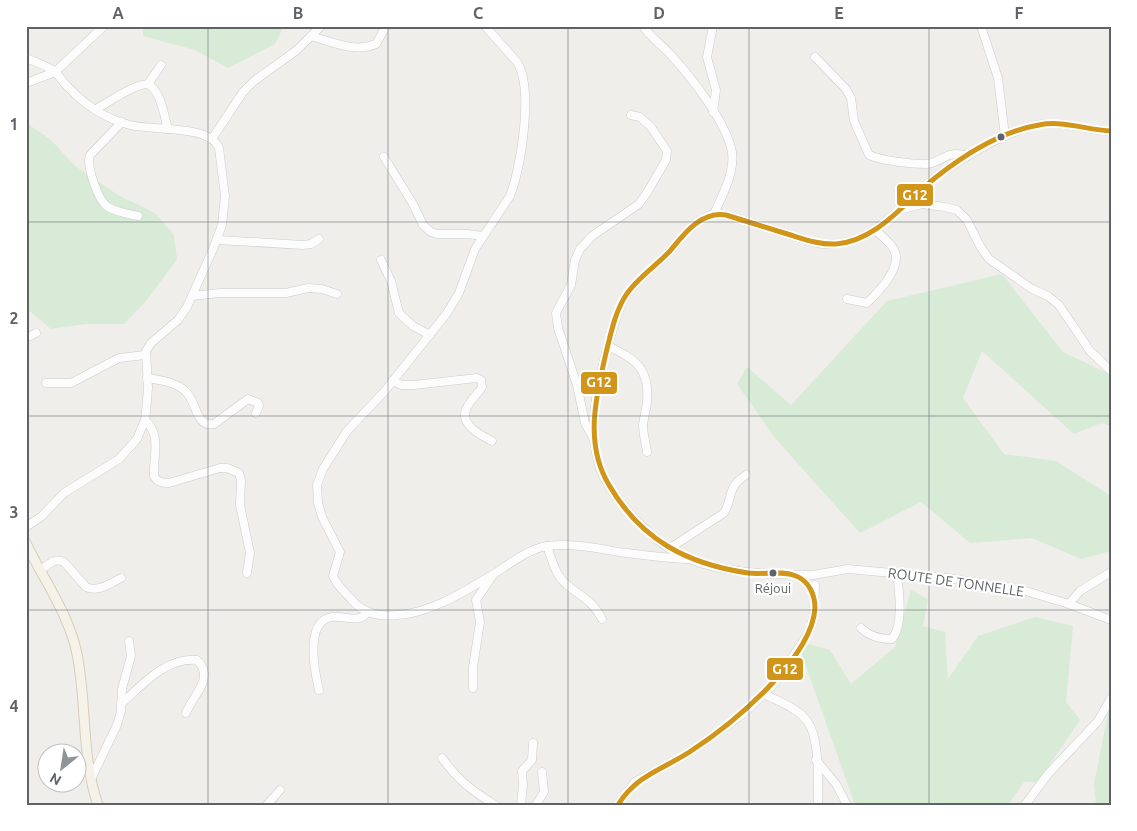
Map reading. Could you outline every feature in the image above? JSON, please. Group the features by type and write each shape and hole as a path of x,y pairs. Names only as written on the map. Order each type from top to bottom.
{"main road":[{"path":"26,542 68,625 77,653 92,779 98,805"}],"street":[{"path":"26,83 55,72 104,26"},
{"path":"212,139 244,92 254,81 297,50 321,26"},
{"path":"311,36 347,46 365,47 376,44 386,26"},
{"path":"485,26 521,68 525,82 520,153 513,187 505,204 475,250 459,293 430,335 347,431 323,468 317,485 318,503 322,517 340,552 333,576 336,582 356,604 368,612 389,616 418,613 438,605 522,556 547,546 585,547 655,557 687,558 730,570 757,574 794,575 811,580 814,595 814,614 809,632 793,657 764,694 745,712 703,744 635,782 618,805"},
{"path":"643,26 688,75 721,123 732,152 730,173 714,214"},
{"path":"713,26 707,57 716,90 713,112"},
{"path":"981,26 998,78 1005,136"},
{"path":"815,57 846,89 852,98 854,121 869,155 880,160 928,164 949,154 967,156"},
{"path":"26,58 55,72 81,100 110,118 142,128 199,133 212,139 219,148 225,196 222,226 218,240 192,296 182,314 151,343 145,354 148,388 145,420 137,439 125,454 64,493 42,516 26,527"},
{"path":"148,84 161,65"},
{"path":"96,109 126,91 141,84 148,84 152,86 157,96 168,129"},
{"path":"595,442 585,423 577,385 558,328 556,313 571,284 575,260 580,249 592,236 638,204 666,160 667,151 651,127 640,117 631,115"},
{"path":"122,122 90,155 88,163 103,203 108,207 138,216"},
{"path":"687,558 646,530 635,519 614,492 601,469 595,442 594,412 599,382 621,305 630,290 701,220 714,214 726,214 796,237 830,245 843,244 875,230 936,177 967,156 1005,136 1032,126 1049,123 1111,131"},
{"path":"384,157 413,204 423,225 430,232 483,236"},
{"path":"896,211 922,204 956,210 967,220 980,246 990,260 1032,289 1054,300 1090,351 1111,372"},
{"path":"848,299 867,303 892,272 896,259 894,250 875,230"},
{"path":"218,240 303,246 319,240"},
{"path":"381,260 391,280 399,313 413,326 430,335"},
{"path":"192,296 220,293 286,293 308,288 322,289 337,294"},
{"path":"26,338 36,333"},
{"path":"608,346 631,357 645,377 647,403 643,427 647,452"},
{"path":"46,383 71,383 119,358 145,354"},
{"path":"147,378 182,388 191,396 203,423 209,425 214,424 248,399 258,403 259,406 256,414"},
{"path":"392,381 402,385 414,385 477,378 481,380 482,387 466,410 465,415 477,433 492,441"},
{"path":"145,420 151,426 155,435 154,476 161,483 220,468 227,468 239,473 241,480 240,505 250,553 247,573"},
{"path":"670,548 703,525 720,516 726,509 733,486 746,475"},
{"path":"547,546 559,576 589,600 602,619"},
{"path":"40,570 56,559 60,560 91,590 96,590 121,578"},
{"name":"ROUTE DE TONNELLE","path":"811,580 827,572 848,569 1001,586 1069,604 1111,620"},
{"path":"1069,604 1080,592 1111,572"},
{"path":"473,688 473,667 480,622 476,600 494,573"},
{"path":"861,628 872,635 886,639 892,639 895,635 899,611 897,573"},
{"path":"319,690 314,669 315,629 322,620 328,618 339,616 358,619 368,612"},
{"path":"92,779 117,725 122,689 131,656 129,641"},
{"path":"121,704 151,676 167,666 196,660 204,668 204,673 200,692 189,704 186,713"},
{"path":"764,694 806,719 814,732 818,773 818,805"},
{"path":"1026,805 1048,774 1098,721 1111,698"},
{"path":"521,805 522,771 532,760 533,743"},
{"path":"442,758 463,784 495,805"},
{"path":"816,760 836,784 847,805"},
{"path":"536,805 544,792 542,772"},
{"path":"267,805 280,790"}],"green space":[{"path":"143,26 284,26 275,44 228,68 195,50 143,36"},
{"path":"26,123 50,139 75,166 118,195 155,213 174,235 177,259 147,300 124,324 86,324 51,329 26,308"},
{"path":"1002,274 1063,352 1111,375 1111,426 1101,423 1074,434 982,351 963,398 1004,454 1056,461 1111,496 1111,551 1081,559 1032,538 970,543 921,502 860,533 775,438 737,384 747,367 791,405 887,301"},
{"path":"911,590 928,599 923,626 945,632 948,679 978,636 1035,617 1073,626 1066,702 1080,720 1038,782 1024,782 1008,805 855,805 797,641 830,650 851,684 895,647"},
{"path":"26,684 29,688 29,748 26,754"},
{"path":"1111,698 1111,805 1096,805 1094,784"}],"transit line":[{"name":"G12","path":"618,805 633,786 708,739 727,725 767,689 800,648 810,628 815,608 814,598 810,589 801,578 785,573 748,573 726,569 686,556 668,546 651,535 636,521 609,485 601,469 597,453 594,437 594,420 602,369 614,323 619,308 630,289 670,251 687,231 701,220 709,217 726,215 816,242 836,244 851,241 865,236 890,219 946,169 997,138 1025,128 1048,124 1066,124 1111,131"}],"place":[{"name":"Réjoui","path":"773,573"}]}
